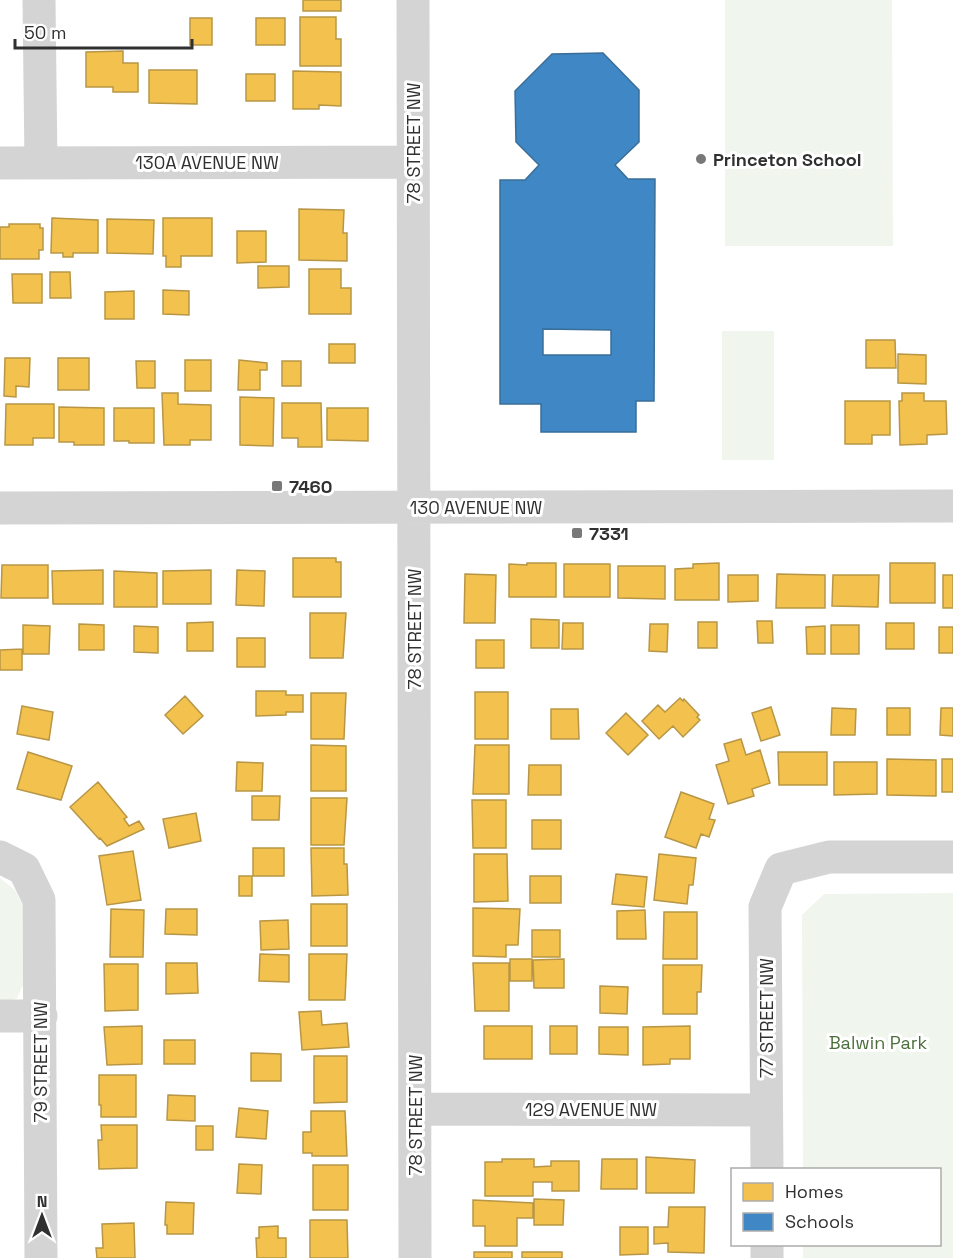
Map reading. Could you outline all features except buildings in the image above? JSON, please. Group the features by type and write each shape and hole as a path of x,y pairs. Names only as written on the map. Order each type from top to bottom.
{"street":[{"path":"39,0 41,163"},
{"name":"78 STREET NW","path":"413,0 415,1258"},
{"name":"130A AVENUE NW","path":"0,163 413,162"},
{"name":"130 AVENUE NW","path":"0,508 953,506"},
{"name":"77 STREET NW","path":"767,1168 765,908 781,869 829,857 953,857"},
{"name":"79 STREET NW","path":"12,863 39,900 41,1258"},
{"path":"0,1016 41,1016"},
{"name":"129 AVENUE NW","path":"415,1108 766,1110"}],"green space":[{"path":"725,0 892,0 893,246 725,246"},
{"path":"722,331 774,331 774,460 722,460"},
{"path":"0,878 15,890 22,904 23,985 17,998 3,1005 0,1005"},
{"name":"Balwin Park","path":"953,893 953,1258 803,1258 803,1246 941,1246 941,1168 803,1168 802,915 824,894"}],"place":[{"name":"Princeton School","path":"701,159"},
{"name":"7460","path":"277,486"},
{"name":"7331","path":"577,533"}]}
